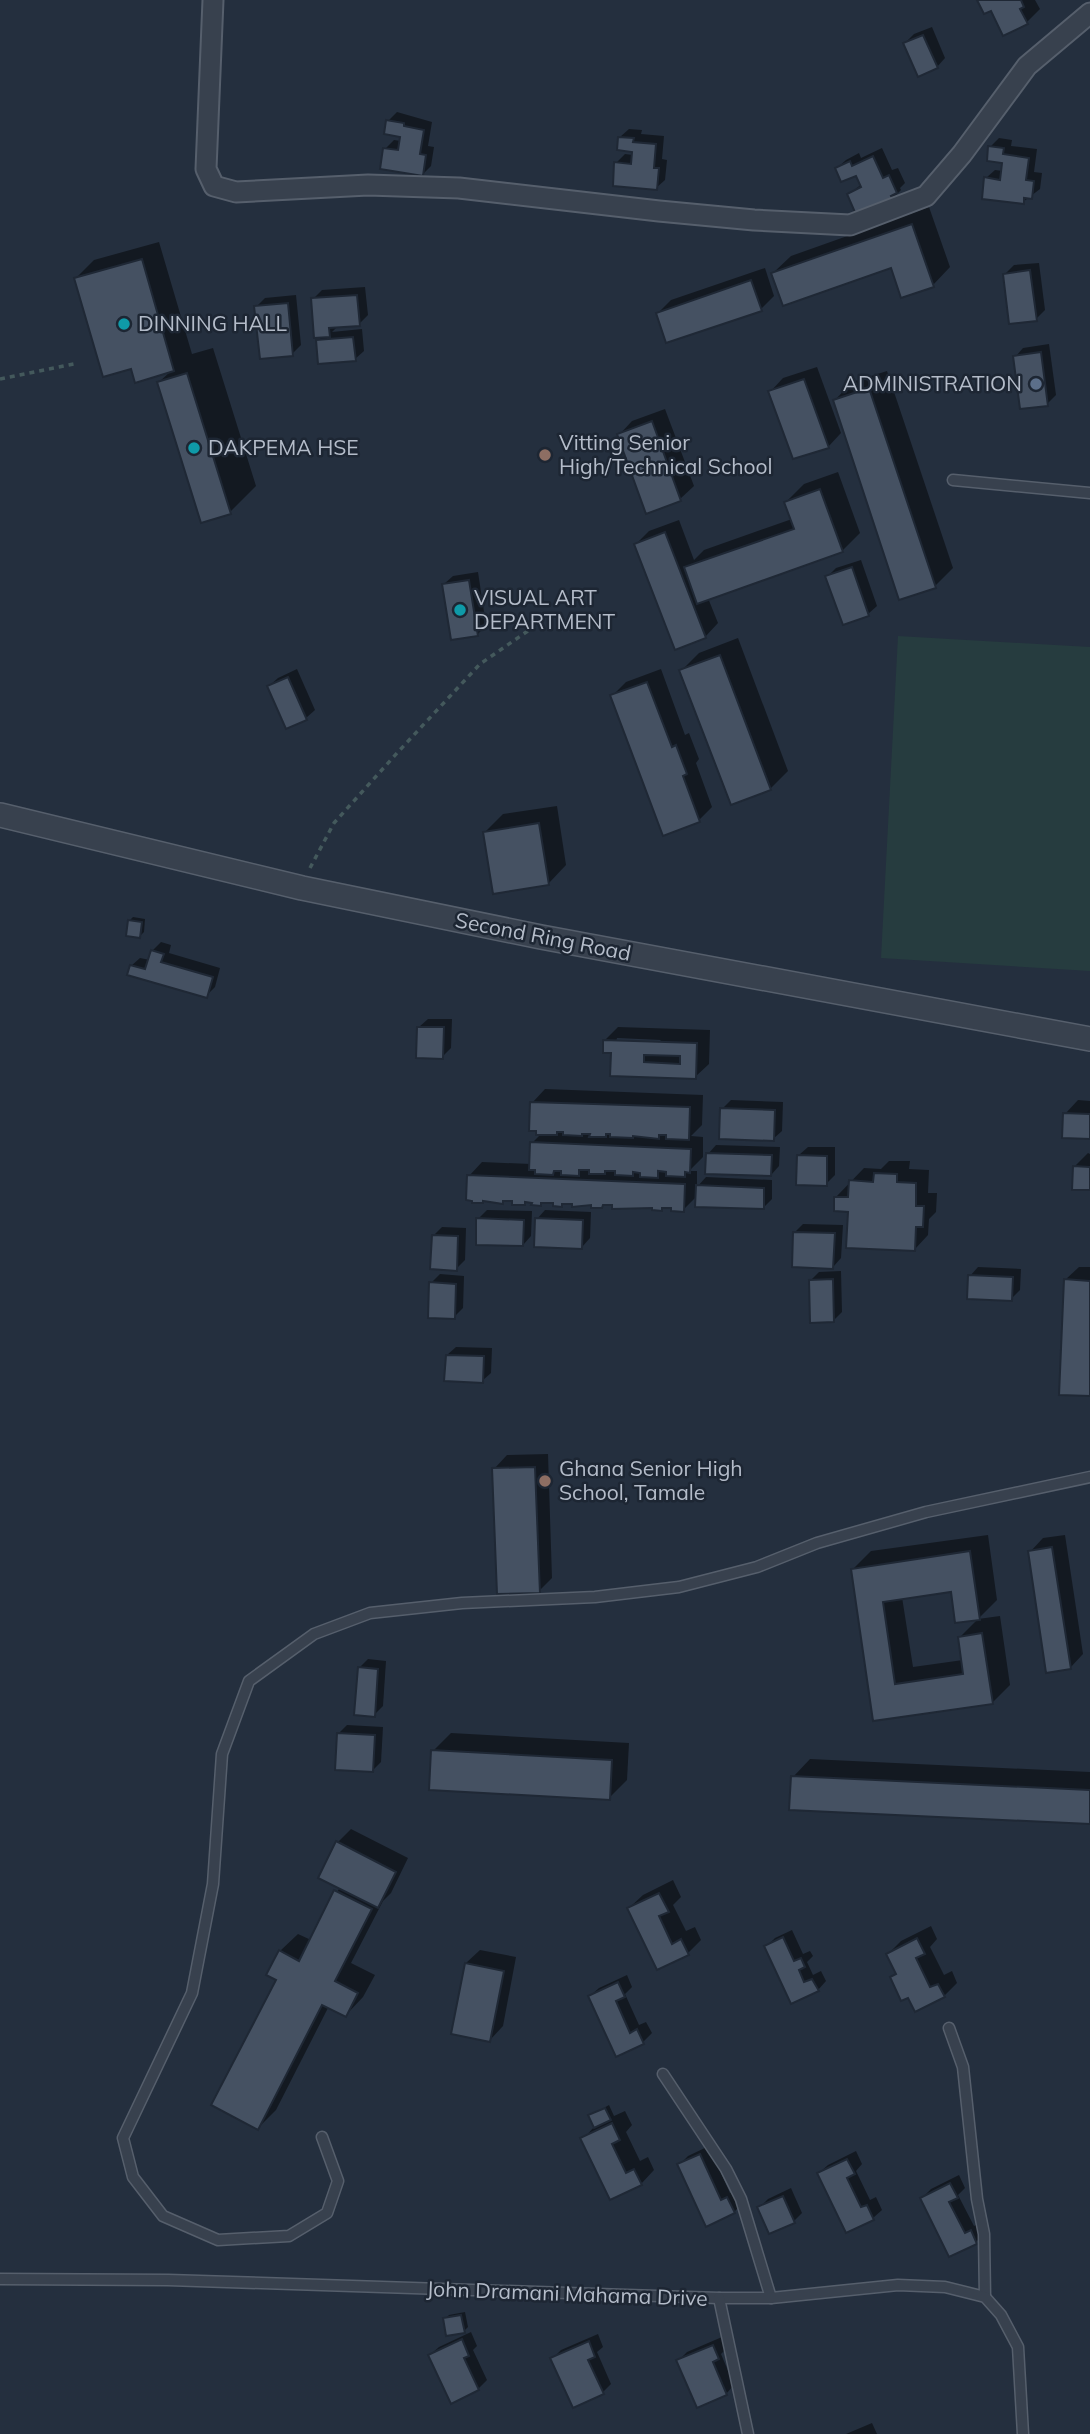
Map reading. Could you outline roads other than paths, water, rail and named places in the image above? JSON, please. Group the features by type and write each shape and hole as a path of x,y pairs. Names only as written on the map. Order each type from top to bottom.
{"street":[{"path":"213,0 206,169 214,186 236,192 368,186 459,187 754,220 850,225 926,196 962,154 1027,66 1090,13"},
{"name":"Second Ring Road","path":"0,815 302,888 554,940 1090,1039"}],"lane":[{"path":"953,480 1090,493"},
{"path":"322,2137 338,2181 327,2213 289,2236 218,2240 163,2216 133,2177 123,2138 192,1993 213,1884 222,1755 249,1681 314,1634 370,1613 462,1603 595,1597 679,1587 757,1567 817,1543 926,1512 1090,1478"},
{"path":"949,2028 963,2067 977,2199 984,2234 985,2297 1002,2315 1018,2347 1023,2434"},
{"path":"663,2074 726,2169 741,2199 771,2298"},
{"name":"John Dramani Mahama Drive","path":"0,2279 168,2280 719,2298 771,2298 898,2285 945,2287 985,2297"},
{"path":"719,2298 748,2434"}],"place":[{"name":"DINNING HALL","path":"124,324"},
{"name":"ADMINISTRATION","path":"1036,384"},
{"name":"DAKPEMA HSE","path":"194,448"},
{"name":"Vitting Senior High/Technical School","path":"545,455"},
{"name":"VISUAL ART DEPARTMENT","path":"460,610"},
{"name":"Ghana Senior High School, Tamale","path":"545,1481"}]}
